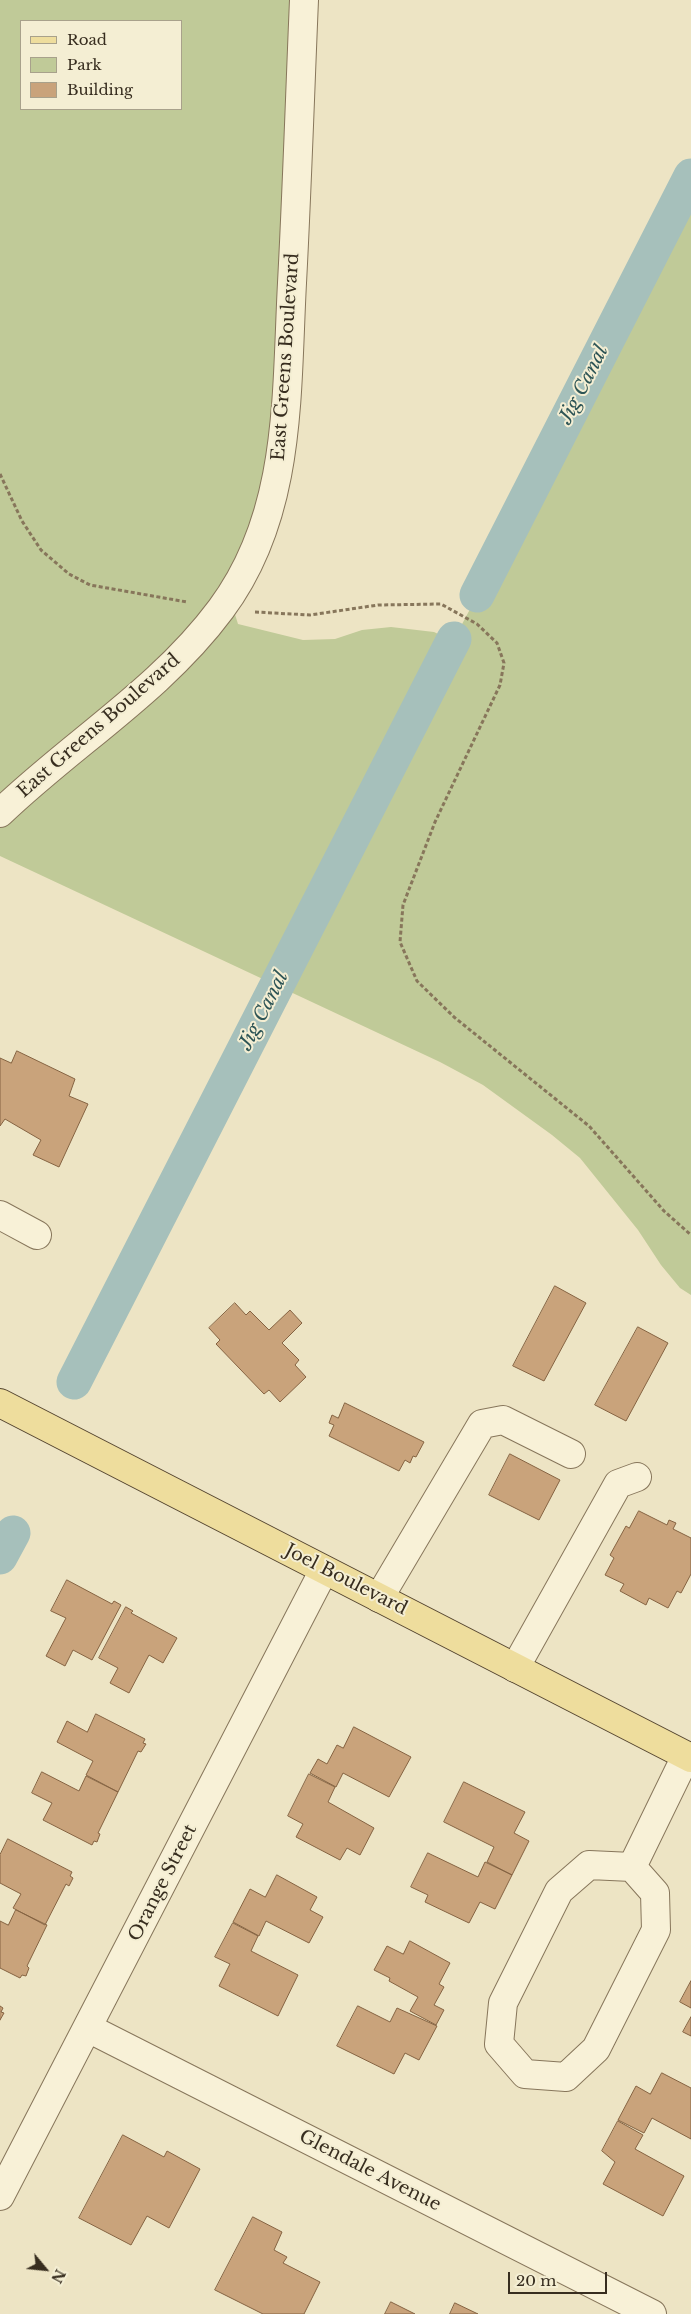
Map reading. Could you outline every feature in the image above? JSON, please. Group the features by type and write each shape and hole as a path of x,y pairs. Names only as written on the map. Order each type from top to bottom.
{"main road":[{"name":"Joel Boulevard","path":"0,1403 689,1757"}],"street":[{"name":"East Greens Boulevard","path":"0,812 37,778 170,668 222,607 245,571 261,538 274,492 283,445 296,204 304,0"},
{"path":"0,1215 37,1235"},
{"path":"379,1598 482,1424 502,1420 571,1454"},
{"path":"515,1668 618,1484 637,1477"},
{"name":"Orange Street","path":"0,2196 324,1570"},
{"path":"632,1867 689,1757"},
{"path":"589,1865 632,1867 655,1893 656,1930 596,2049 566,2076 525,2074 499,2044 502,2003 559,1891 589,1865"},
{"name":"Glendale Avenue","path":"88,2028 652,2314"}],"path":[{"path":"0,474 22,521 41,550 69,574 90,585 250,611 310,615 378,605 442,604 477,624 497,643 504,662 500,685 435,822 404,905 400,942 417,981 454,1017 589,1126 664,1211 691,1235"}],"green space":[{"path":"0,0 302,0 288,487 233,608 238,624 303,640 335,639 362,630 391,627 434,632 453,641 691,195 691,1295 680,1288 661,1265 638,1230 580,1158 552,1135 483,1085 440,1062 0,856"}],"building":[{"path":"17,1051 75,1079 69,1096 88,1104 59,1167 33,1155 41,1140 5,1119 0,1126 0,1058 11,1063"},
{"path":"555,1286 586,1303 544,1381 513,1366"},
{"path":"235,1303 246,1315 250,1311 269,1330 290,1310 302,1323 282,1343 299,1360 295,1365 306,1377 280,1402 269,1390 264,1394 216,1344 220,1340 209,1328"},
{"path":"638,1327 668,1343 626,1421 595,1405"},
{"path":"345,1403 424,1442 416,1457 413,1456 410,1463 405,1460 399,1471 329,1436 334,1425 329,1423 332,1415 338,1418"},
{"path":"510,1454 560,1480 539,1520 489,1495"},
{"path":"639,1511 667,1525 669,1520 676,1523 673,1529 691,1538 691,1574 681,1593 677,1591 668,1608 649,1598 646,1605 620,1591 624,1584 605,1575 614,1558 610,1555 626,1526 629,1528"},
{"path":"67,1580 112,1604 114,1601 121,1605 92,1660 73,1650 65,1666 46,1656 66,1618 51,1611"},
{"path":"126,1607 133,1611 131,1613 177,1638 163,1663 149,1655 129,1693 110,1683 118,1668 99,1658"},
{"path":"96,1714 145,1739 143,1743 146,1744 141,1752 138,1751 118,1792 86,1775 93,1761 57,1742 67,1721 87,1732"},
{"path":"354,1727 411,1757 389,1797 343,1773 336,1787 310,1773 318,1759 327,1764 337,1745 343,1748"},
{"path":"42,1772 79,1791 86,1776 118,1792 98,1833 100,1834 97,1842 94,1841 92,1845 43,1820 52,1803 32,1793"},
{"path":"309,1774 335,1787 328,1802 374,1828 360,1855 347,1848 340,1860 296,1837 303,1824 288,1816"},
{"path":"464,1782 525,1812 514,1833 529,1841 512,1875 487,1862 494,1847 444,1822"},
{"path":"8,1839 72,1872 70,1876 73,1878 69,1886 66,1884 45,1925 13,1908 21,1894 0,1883 0,1855"},
{"path":"428,1853 478,1877 485,1862 512,1875 495,1909 480,1902 469,1923 425,1902 428,1895 411,1887"},
{"path":"277,1875 317,1897 310,1910 323,1917 309,1943 266,1921 259,1936 233,1922 250,1889 265,1897"},
{"path":"16,1910 47,1925 27,1966 29,1968 26,1976 22,1975 20,1978 0,1968 0,1921 8,1925"},
{"path":"233,1923 258,1936 251,1951 298,1975 278,2016 219,1986 230,1964 215,1957"},
{"path":"410,1941 450,1963 439,1984 444,1987 434,2005 444,2010 436,2025 410,2011 418,1997 389,1981 390,1978 374,1970 387,1946 403,1954"},
{"path":"691,1981 691,2008 680,2002"},
{"path":"0,2006 3,2008 1,2012 4,2013 0,2020"},
{"path":"358,2006 390,2022 397,2008 437,2026 419,2060 405,2053 394,2074 337,2046"},
{"path":"691,2017 691,2036 683,2032"},
{"path":"662,2073 691,2088 691,2139 652,2118 644,2133 618,2120 636,2086 650,2094"},
{"path":"618,2121 643,2135 635,2149 684,2176 663,2216 603,2184 615,2162 602,2151"},
{"path":"123,2135 164,2157 167,2151 200,2169 169,2228 147,2216 131,2245 79,2218"},
{"path":"253,2217 282,2232 274,2250 287,2257 283,2263 320,2282 304,2314 263,2314 215,2290"},
{"path":"391,2302 415,2314 385,2314"},
{"path":"455,2303 478,2314 450,2314"}],"waterway":[{"name":"Jig Canal","path":"477,595 691,176"},
{"name":"Jig Canal","path":"74,1382 454,639"},
{"path":"0,1557 13,1533"}]}
